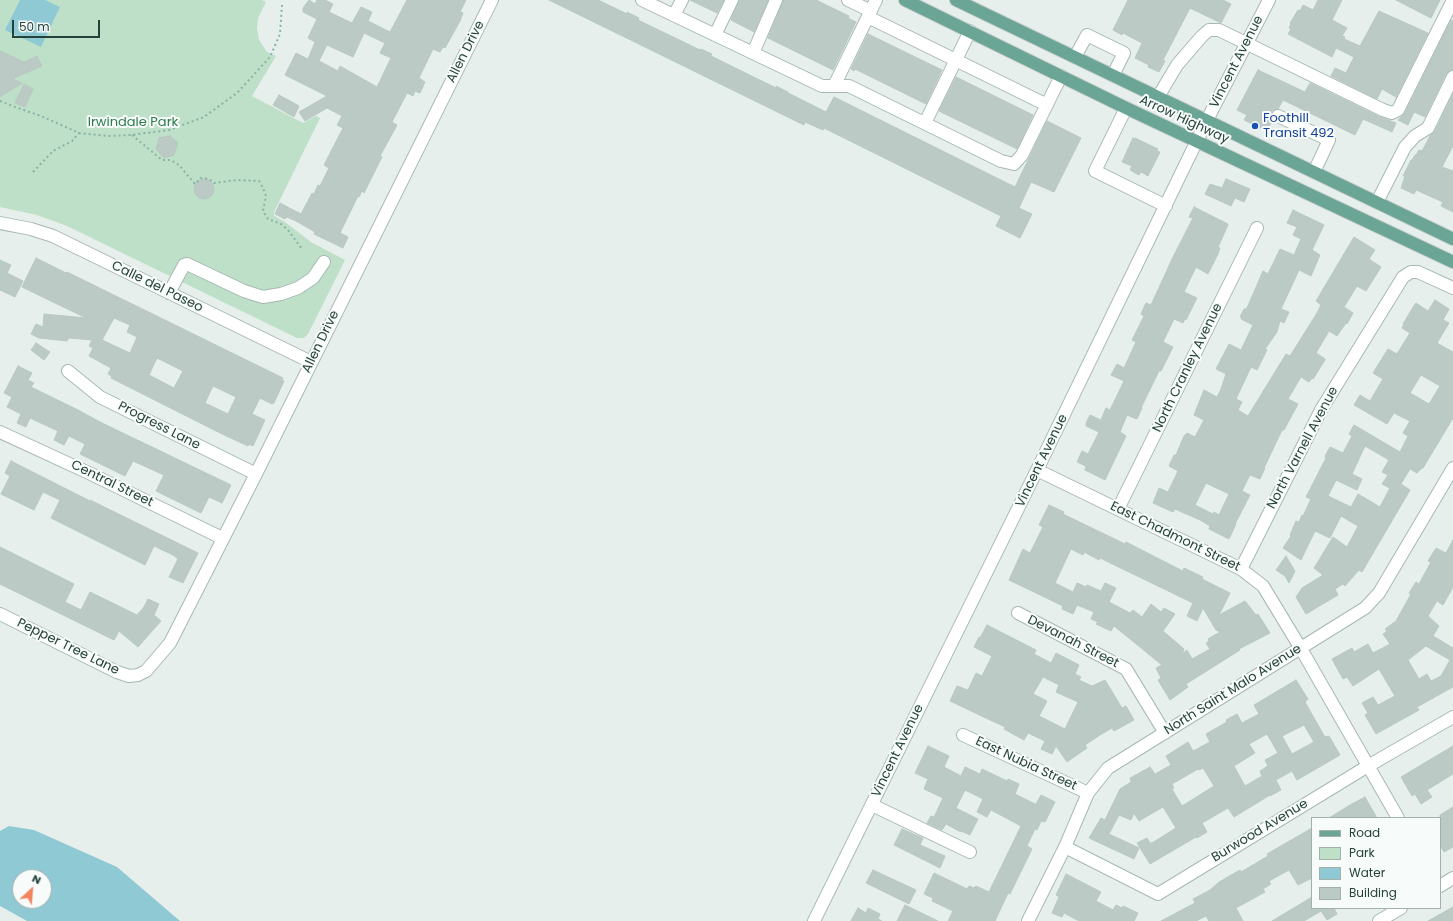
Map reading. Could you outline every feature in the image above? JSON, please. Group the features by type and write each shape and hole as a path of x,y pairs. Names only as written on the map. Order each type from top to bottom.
{"main road":[{"name":"Arrow Highway","path":"905,0 1197,142 1453,262"},
{"name":"Arrow Highway","path":"956,0 1377,202 1452,236"}],"street":[{"name":"Allen Drive","path":"138,675 146,670 170,643 222,538 256,474 492,0"},
{"path":"642,0 822,86 848,86 1001,161 1014,164 1022,156 1061,76"},
{"path":"674,15 682,0"},
{"path":"715,35 732,0"},
{"path":"753,53 776,0"},
{"path":"848,0 870,14 956,60 1047,105"},
{"path":"834,86 876,0"},
{"name":"Vincent Avenue","path":"814,921 1037,470 1207,120 1269,0"},
{"path":"1158,97 1177,65 1202,36 1209,30 1219,30 1392,113 1398,110 1453,0"},
{"path":"925,123 970,31"},
{"path":"1075,57 1087,34 1124,53 1113,75"},
{"path":"1377,202 1405,147 1415,136 1428,128 1453,77"},
{"path":"1126,108 1095,171 1166,206"},
{"path":"1278,116 1329,140 1314,172"},
{"name":"Calle del Paseo","path":"0,223 31,229 53,236 311,362"},
{"name":"North Cranley Avenue","path":"1118,509 1257,228"},
{"path":"169,293 184,265 187,264 244,291 263,297 281,294 298,288 313,278 324,262"},
{"name":"North Varnell Avenue","path":"1241,569 1321,410 1403,277 1411,272 1424,274 1453,288"},
{"name":"Progress Lane","path":"68,370 100,397 256,474"},
{"name":"Central Street","path":"0,432 91,474 222,538"},
{"name":"North Saint Malo Avenue","path":"1028,921 1065,847 1088,793 1108,768 1300,647 1365,608 1379,593 1453,468"},
{"name":"East Chadmont Street","path":"1037,470 1241,569 1263,586 1300,647 1397,817"},
{"name":"Devanah Street","path":"1018,613 1126,669 1165,733"},
{"name":"Pepper Tree Lane","path":"0,614 117,672 129,676 138,675"},
{"name":"Burwood Avenue","path":"1065,847 1158,894 1368,766 1453,717"},
{"name":"East Nubia Street","path":"963,736 1088,793"},
{"path":"872,805 970,852"},
{"path":"1441,885 1453,878"},
{"path":"1379,921 1399,909"}],"path":[{"path":"0,101 41,116 79,133 108,136 131,135 169,130 204,117 237,93 270,57 280,34 282,5"},
{"path":"33,172 53,151 72,141 79,133"},
{"path":"131,135 162,160 171,160 179,165 195,184 201,178 209,179 214,183 237,180 259,181 266,196 263,211 268,219 281,224 288,230 302,249"}],"green space":[{"name":"Irwindale Park","path":"0,0 262,0 266,2 258,18 257,28 259,40 267,52 276,56 252,96 303,123 316,116 320,118 274,212 274,216 285,222 311,242 345,260 308,334 304,338 297,338 67,226 37,215 0,207"}],"water":[{"path":"20,0 45,0 60,7 41,47 5,30"},
{"path":"9,826 34,830 117,867 180,921 27,921 0,906 0,831"}],"building":[{"path":"309,0 315,4 317,0 325,0 333,4 329,12 352,23 361,7 372,12 368,21 390,32 407,0 466,0 460,12 463,13 460,21 445,48 443,47 440,52 433,49 419,78 425,82 420,93 415,91 413,96 407,93 392,122 397,125 380,156 382,157 364,193 362,191 359,197 358,196 340,233 348,237 343,248 314,234 315,232 296,221 287,217 285,219 275,214 280,203 301,214 312,193 314,194 318,185 320,186 329,168 324,165 343,128 337,125 342,116 327,108 305,121 299,112 327,96 285,75 296,53 308,59 315,42 308,38 317,19 303,12 303,8","holes":["364,33 385,43 380,53 391,58 377,87 340,66 338,71 319,61 327,45 353,57"]},
{"path":"549,0 598,0 627,14 627,12 639,18 638,20 700,50 701,49 712,54 711,56 776,88 776,86 826,112 834,97 1015,187 1047,121 1081,138 1054,192 1031,182 1019,208 1032,214 1020,238 996,226 1001,216 824,128 823,130 805,122 804,125"},
{"path":"690,0 724,0 717,13"},
{"path":"739,0 768,0 754,32 731,20"},
{"path":"783,0 816,0 849,16 848,18 856,22 833,70 768,38"},
{"path":"1128,0 1223,0 1231,4 1221,23 1190,8 1163,60 1165,61 1159,72 1148,67 1149,65 1135,58 1142,43 1123,33 1122,35 1113,30"},
{"path":"1318,0 1342,0 1332,20 1347,28 1342,36 1345,37 1344,39 1360,46 1379,11 1428,33 1396,97 1382,89 1377,99 1331,76 1335,68 1346,73 1354,57 1336,48 1332,57 1288,34 1291,29 1289,28 1290,23 1298,10 1300,11 1303,5 1313,10"},
{"path":"1396,0 1440,0 1431,18"},
{"path":"1451,20 1453,21 1453,70 1446,74 1425,117 1414,112 1408,125 1398,120 1405,113"},
{"path":"868,34 942,70 926,104 855,69 854,71 851,69"},
{"path":"0,51 24,62 37,56 42,66 12,79 22,83 0,97"},
{"path":"1258,70 1305,92 1310,83 1380,117 1396,123 1392,132 1363,119 1355,135 1283,100 1278,109 1271,112 1272,121 1267,131 1244,120 1247,115 1237,110"},
{"path":"956,77 1033,115 1017,149 939,111"},
{"path":"24,84 33,89 25,107 15,103"},
{"path":"1453,94 1453,146 1442,167 1453,171 1453,212 1441,206 1443,202 1416,190 1414,194 1401,188 1405,176 1403,176 1411,160 1419,150 1422,151 1430,136 1435,131"},
{"path":"279,95 299,106 294,117 273,105"},
{"path":"170,136 178,143 174,155 164,158 156,149 159,138"},
{"path":"1133,138 1158,149 1157,151 1160,152 1148,176 1141,172 1139,175 1130,170 1132,166 1122,162"},
{"path":"204,179 211,182 214,189 211,196 204,199 197,196 194,189 197,182"},
{"path":"1226,179 1250,189 1244,202 1235,198 1231,206 1205,194 1210,184 1222,188"},
{"path":"1194,207 1228,225 1218,247 1220,248 1218,254 1208,274 1196,267 1184,292 1197,298 1183,323 1174,319 1163,342 1173,347 1161,371 1159,371 1137,419 1127,415 1120,432 1126,436 1105,480 1085,470 1086,466 1077,462 1082,451 1088,454 1099,432 1086,426 1086,423 1090,415 1101,420 1106,408 1110,410 1111,408 1124,381 1111,375 1117,364 1124,368 1136,342 1132,340 1144,316 1141,314 1146,303 1151,305 1193,218 1189,217"},
{"path":"1293,210 1324,225 1312,250 1320,255 1311,276 1299,270 1281,309 1289,312 1284,323 1280,321 1277,332 1265,349 1267,350 1257,370 1251,367 1236,399 1242,402 1238,410 1248,416 1286,354 1290,356 1317,313 1321,305 1316,301 1354,237 1375,250 1369,259 1381,267 1366,291 1357,286 1344,307 1353,313 1347,324 1346,323 1337,336 1329,331 1316,353 1325,360 1313,379 1312,378 1309,382 1301,377 1288,399 1298,404 1284,430 1282,430 1260,479 1250,475 1242,491 1250,495 1229,539 1209,529 1210,526 1200,520 1175,509 1173,512 1153,503 1159,488 1168,492 1178,471 1169,466 1174,455 1176,455 1184,436 1187,433 1195,437 1204,420 1194,415 1204,390 1217,397 1221,389 1226,374 1216,369 1229,344 1241,350 1253,325 1240,317 1244,309 1247,308 1263,271 1268,274 1280,249 1294,255 1301,239 1293,235 1297,227 1287,223","holes":["1206,483 1229,494 1219,515 1214,512 1213,514 1195,505"]},
{"path":"36,258 283,378 282,380 284,381 274,403 272,404 260,398 252,414 265,420 253,446 249,444 248,446 218,432 111,378 112,376 108,374 111,368 89,356 93,348 89,346 92,340 69,338 67,341 39,338 31,334 36,324 43,327 44,314 86,318 22,287","holes":["114,318 130,325 127,332 137,337 130,353 102,340","157,358 183,371 174,388 149,375","213,386 236,397 228,414 205,403"]},
{"path":"0,260 11,265 7,273 23,281 15,297 0,290"},
{"path":"1435,300 1449,309 1443,320 1449,323 1437,343 1453,352 1453,418 1423,468 1417,473 1410,469 1401,484 1410,490 1362,572 1359,570 1345,586 1343,584 1335,589 1338,595 1306,614 1296,597 1302,588 1323,575 1314,568 1333,537 1347,547 1358,526 1341,516 1330,538 1315,531 1301,560 1283,548 1291,536 1290,535 1296,521 1299,522 1311,499 1306,497 1330,447 1343,453 1352,436 1349,434 1354,425 1400,452 1408,436 1403,433 1410,421 1394,413 1387,424 1354,405 1360,395 1370,401 1383,379 1373,373 1388,349 1397,354 1410,333 1402,328 1415,304 1416,303 1428,311","holes":["1421,375 1440,386 1429,404 1410,393","1365,446 1389,460 1382,472 1388,475 1382,484 1390,488 1380,507 1358,494 1351,507 1328,496 1336,480 1357,490 1362,479 1352,474"]},
{"path":"36,343 50,352 44,360 31,350"},
{"path":"18,366 32,373 28,380 34,383 31,387 231,485 222,503 209,497 201,513 156,491 164,475 133,461 125,476 80,454 85,444 69,436 64,445 54,440 58,431 30,418 26,427 17,423 21,414 7,407 12,397 4,393"},
{"path":"11,461 198,553 183,583 169,577 178,559 173,555 154,546 145,565 51,518 60,500 43,492 34,510 1,494 10,476 5,473"},
{"path":"1049,505 1064,512 1063,514 1125,544 1126,542 1183,571 1184,568 1230,593 1219,615 1245,601 1256,615 1258,614 1270,633 1239,649 1240,650 1186,684 1188,687 1170,700 1158,680 1161,678 1156,668 1162,665 1114,626 1111,631 1096,624 1098,622 1091,619 1094,612 1077,605 1073,614 1062,609 1063,606 1009,580 1023,549 1030,553 1043,527 1039,525","holes":["1071,549 1083,555 1084,552 1099,560 1100,558 1193,603 1187,616 1197,621 1203,608 1216,630 1220,632 1208,639 1209,641 1206,643 1210,649 1192,659 1187,650 1182,654 1184,649 1163,631 1175,614 1164,608 1161,612 1151,604 1142,617 1133,610 1130,613 1109,602 1116,588 1105,583 1101,591 1087,585 1086,587 1077,583 1073,592 1055,583"]},
{"path":"1453,540 1453,587 1443,605 1437,601 1428,616 1439,626 1433,636 1453,648 1453,687 1417,707 1419,710 1376,734 1365,715 1368,713 1362,703 1373,697 1378,705 1395,696 1379,669 1353,686 1347,677 1343,679 1332,659 1352,648 1354,652 1368,644 1373,653 1390,644 1383,634 1387,631 1385,629 1396,621 1411,594 1409,593 1416,582 1419,584 1431,562 1428,561 1436,548 1446,553","holes":["1426,646 1450,660 1441,676 1431,681 1427,674 1419,679 1408,660"]},
{"path":"0,547 74,584 65,602 81,610 90,592 137,615 144,607 148,599 159,604 154,615 161,621 138,647 119,631 114,640 0,584"},
{"path":"1286,556 1295,571 1289,583 1285,576 1276,570"},
{"path":"987,625 1036,650 1034,654 1051,663 1056,653 1079,665 1075,674 1081,677 1079,680 1092,686 1105,680 1122,708 1126,706 1134,720 1114,731 1112,728 1100,735 1085,745 1087,748 1067,762 1056,746 1052,754 1041,749 1045,741 1028,733 1024,740 1004,729 1005,727 950,701 957,686 968,690 976,673 982,676 992,656 974,647 979,637 980,638","holes":["1043,677 1059,685 1056,692 1078,702 1065,729 1039,716 1047,701 1033,694"]},
{"path":"1296,680 1308,699 1305,702 1325,737 1329,736 1340,755 1297,780 1292,771 1276,780 1281,790 1234,817 1228,808 1202,823 1207,832 1150,864 1137,843 1147,838 1150,843 1152,843 1176,828 1163,807 1139,821 1134,813 1131,820 1119,815 1109,834 1139,848 1134,859 1089,838 1101,818 1105,820 1120,789 1131,782 1130,778 1150,767 1155,774 1171,765 1166,756 1188,742 1193,751 1210,742 1206,734 1227,722 1226,720 1237,714 1242,723 1259,714 1254,705","holes":["1304,725 1314,742 1292,754 1282,736","1267,734 1278,753 1265,760 1268,766 1260,771 1262,776 1245,786 1234,766 1255,753 1249,744","1203,768 1214,786 1182,806 1172,789 1174,788 1172,784 1198,769"]},
{"path":"928,746 949,756 944,767 961,776 965,767 980,774 982,769 1007,781 1008,779 1019,784 1015,794 1035,804 1041,795 1055,802 1045,822 1041,821 1037,830 1035,829 1027,846 1032,849 1010,894 1008,893 995,921 948,921 953,911 932,901 933,898 924,894 934,873 967,889 969,886 974,888 976,886 989,892 1021,826 991,810 987,817 977,812 983,799 965,790 956,808 978,819 970,835 946,824 942,830 927,823 931,816 934,817 943,798 924,789 928,779 915,773"},
{"path":"1453,746 1453,774 1427,790 1432,797 1421,804 1415,794 1412,796 1401,777"},
{"path":"1365,797 1376,817 1331,817"},
{"path":"1453,807 1453,847 1444,852 1441,847 1440,815"},
{"path":"902,829 923,838 920,845 945,856 940,868 894,845"},
{"path":"1311,829 1311,878 1298,885 1289,870 1269,881 1271,884 1263,889 1265,892 1236,908 1243,921 1209,921 1206,916 1196,921 1161,921 1195,903 1193,899 1210,890 1219,882 1240,870 1241,872 1268,856 1267,854"},
{"path":"873,870 916,890 909,904 866,883"},
{"path":"1066,874 1101,892 1096,901 1113,910 1116,905 1122,908 1123,906 1138,913 1134,921 1079,921 1064,913 1062,917 1052,913 1059,897 1056,895"},
{"path":"1311,898 1311,909 1334,909 1337,914 1327,920 1321,911 1304,921 1272,921"},
{"path":"905,905 938,921 897,921"},
{"path":"1453,907 1453,921 1428,921"},
{"path":"858,908 866,913 868,908 880,914 878,919 882,921 851,921"}],"place":[{"name":"Foothill Transit 492","path":"1255,126"}]}
